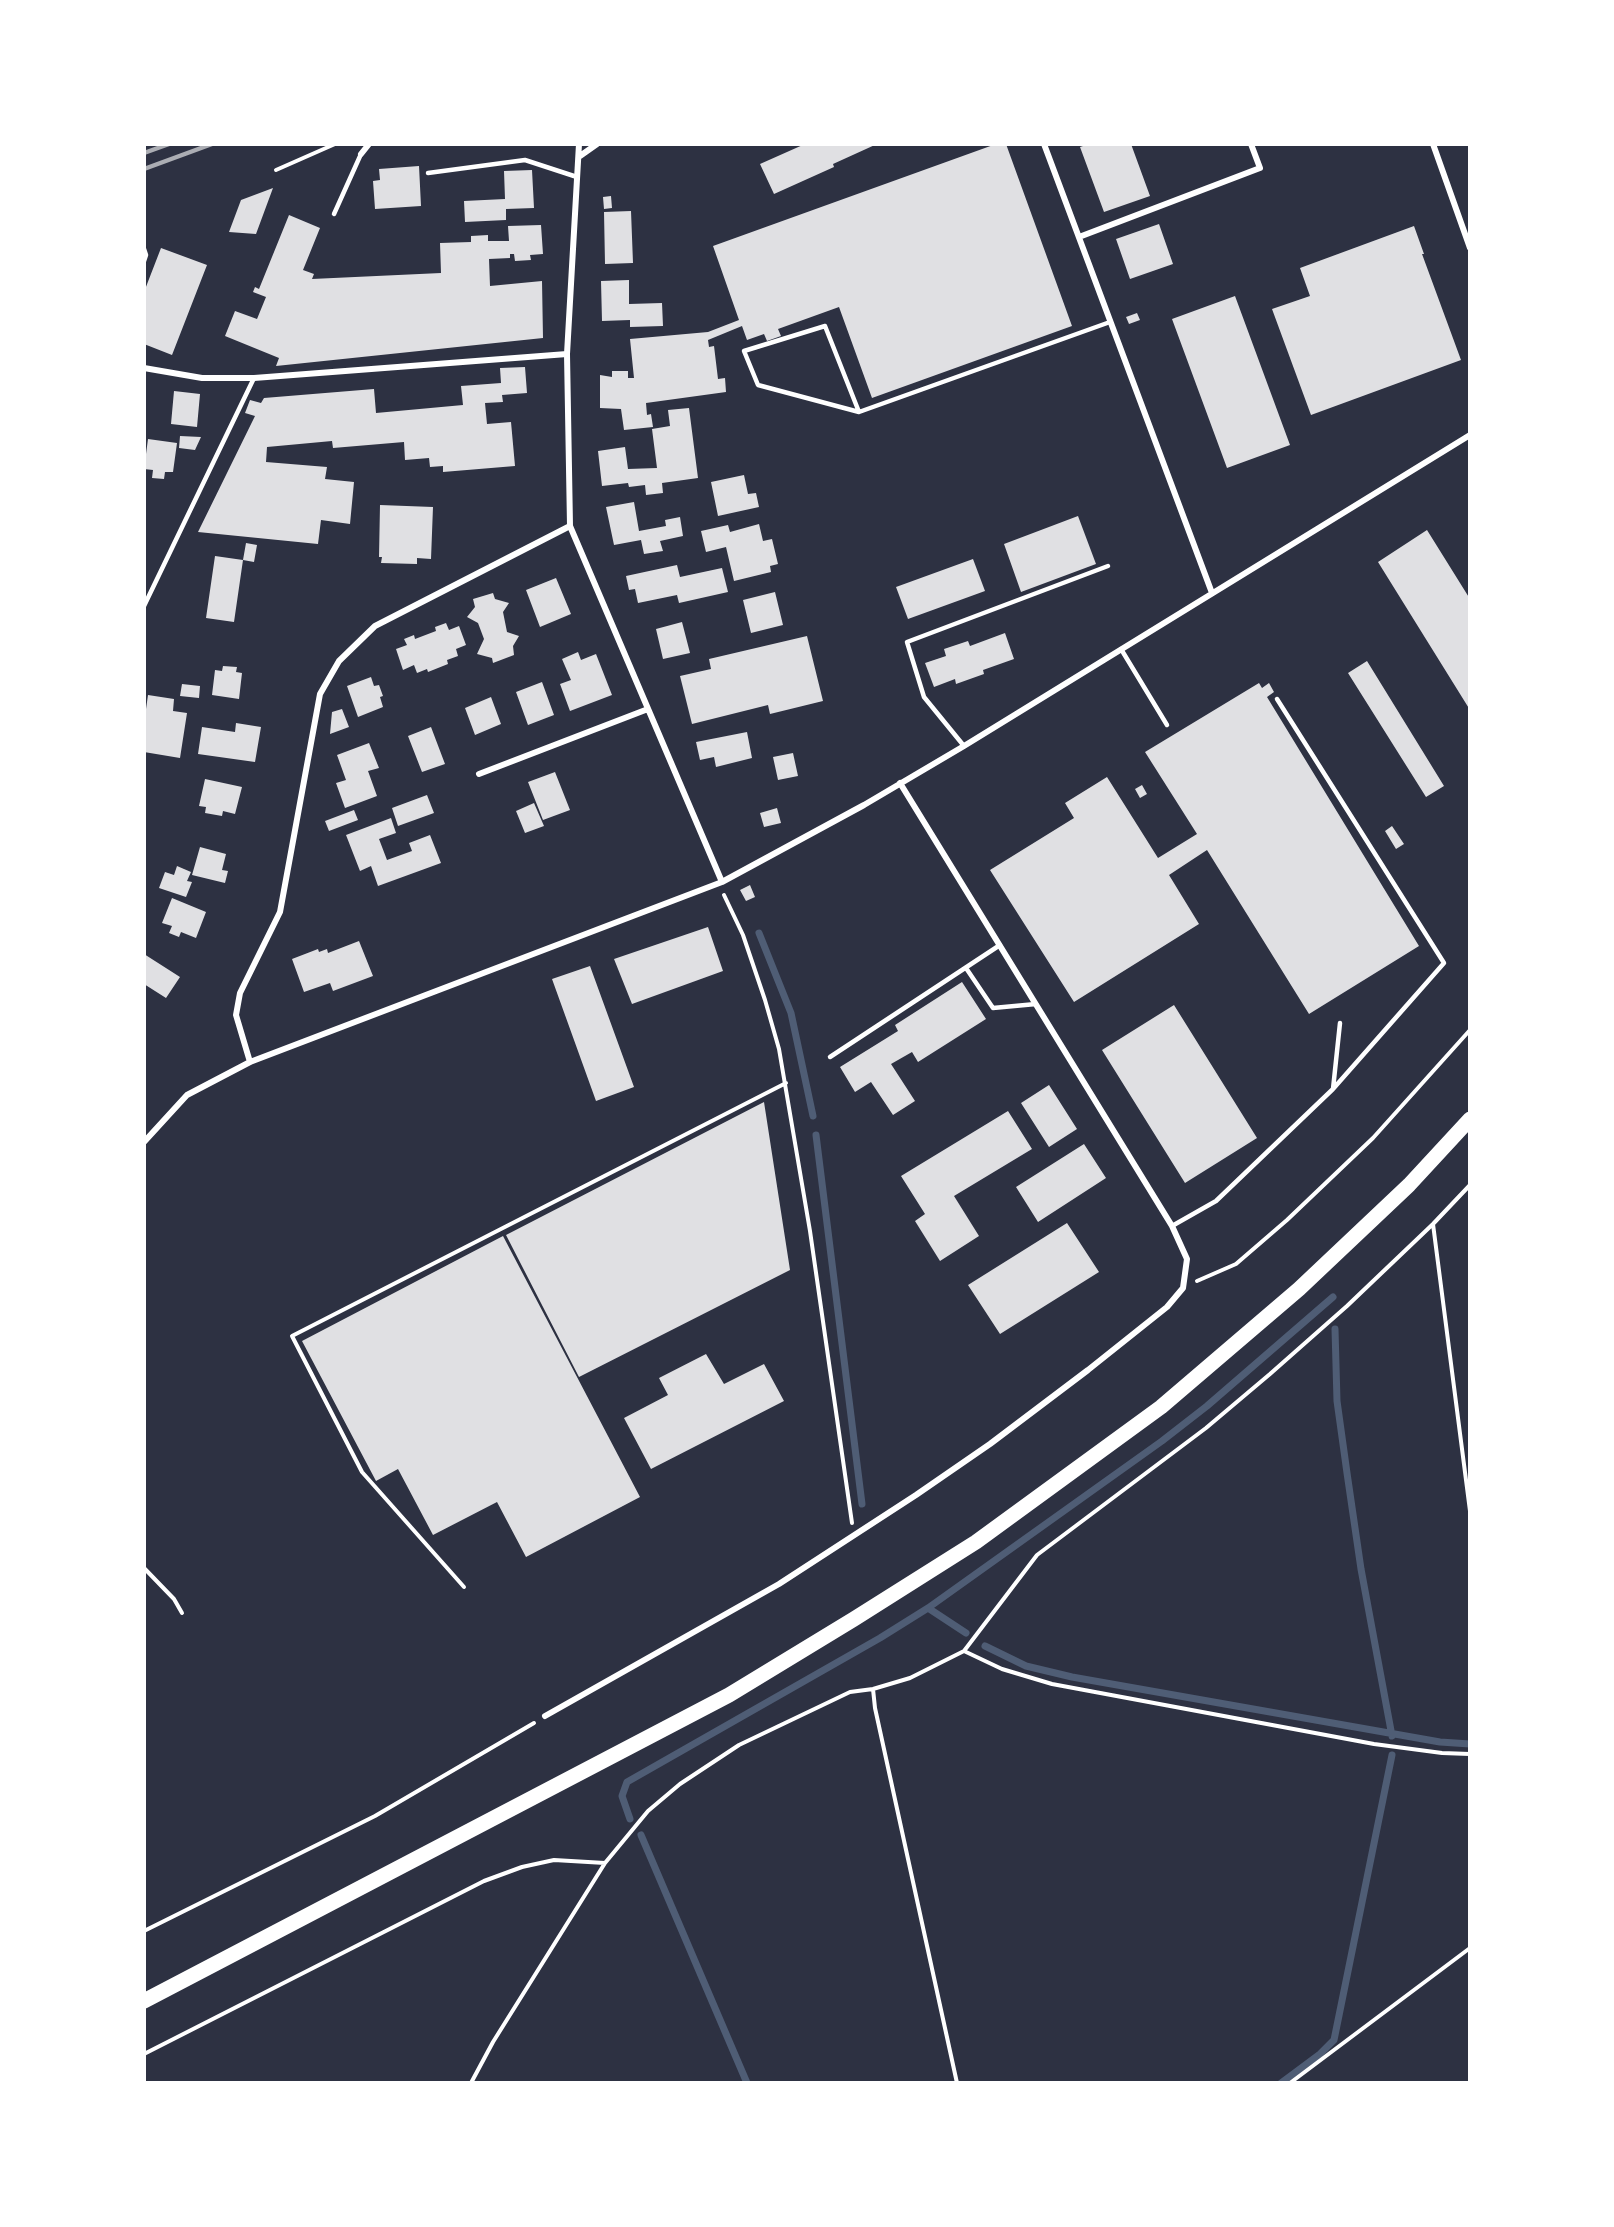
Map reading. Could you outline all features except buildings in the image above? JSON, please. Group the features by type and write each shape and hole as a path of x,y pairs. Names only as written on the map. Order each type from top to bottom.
{"main road":[{"path":"144,2001 729,1695 976,1542 1161,1407 1299,1289 1408,1185 1470,1119"}],"street":[{"path":"361,154 369,144"},
{"path":"579,144 567,354 570,526 721,883"},
{"path":"580,156 597,144"},
{"path":"1044,144 1212,593"},
{"path":"1078,237 1260,168 1251,144"},
{"path":"1433,144 1470,248"},
{"path":"144,368 202,378 254,378 567,354"},
{"path":"144,1142 187,1095 250,1062 721,883 864,806 1470,435"},
{"path":"250,1062 236,1015 240,993 280,912 320,694 339,661 375,626 570,526"},
{"path":"479,774 648,709"},
{"path":"545,1716 779,1584 854,1536 990,1444 1089,1370 1167,1307 1183,1287 1187,1259 1172,1226 900,783"}],"lane":[{"path":"334,214 361,154"},
{"path":"428,173 525,160 577,177"},
{"path":"144,249 146,255 144,261"},
{"path":"859,412 825,326 744,351 758,385 859,412 1110,322"},
{"path":"144,606 254,378"},
{"path":"963,746 924,697 907,642 1108,566"},
{"path":"1121,649 1167,725"},
{"path":"1172,1226 1216,1201 1332,1089 1444,963 1277,699"},
{"path":"830,1057 999,945"},
{"path":"966,968 993,1008 1036,1004"},
{"path":"1332,1089 1340,1023"}],"path":[{"path":"276,170 335,144"},
{"path":"721,883 762,989 786,1083 854,1536"},
{"path":"1183,1287 1236,1264 1287,1220 1373,1138 1470,1030"},
{"path":"464,1587 362,1472 292,1336 786,1083"},
{"path":"471,2083 493,2042 605,1863 648,1811 680,1784 739,1745 850,1692 873,1689 910,1678 964,1652 1037,1555 1206,1428 1270,1374 1347,1306 1433,1224 1470,1185"},
{"path":"1433,1224 1470,1511"},
{"path":"144,1568 174,1599 182,1613"},
{"path":"964,1652 1002,1669 1052,1684 1374,1744 1470,1754"},
{"path":"873,1689 875,1708 957,2083"},
{"path":"144,1931 375,1816 545,1716"},
{"path":"144,2054 484,1881 554,1860 605,1863"},
{"path":"1290,2083 1470,1948"}],"waterway":[{"path":"759,933 791,1013 813,1116"},
{"path":"816,1135 862,1504"},
{"path":"630,1819 622,1796 627,1782 880,1638 928,1608 1162,1441 1207,1406 1333,1297"},
{"path":"1335,1329 1337,1401 1347,1473 1361,1569 1392,1736"},
{"path":"928,1608 966,1633"},
{"path":"985,1646 1026,1666 1072,1677 1440,1742 1470,1744"},
{"path":"1281,2083 1320,2054 1334,2040 1392,1755"},
{"path":"641,1835 747,2083"}],"railway":[{"path":"144,153 169,144"},
{"path":"144,169 212,144"}]}
